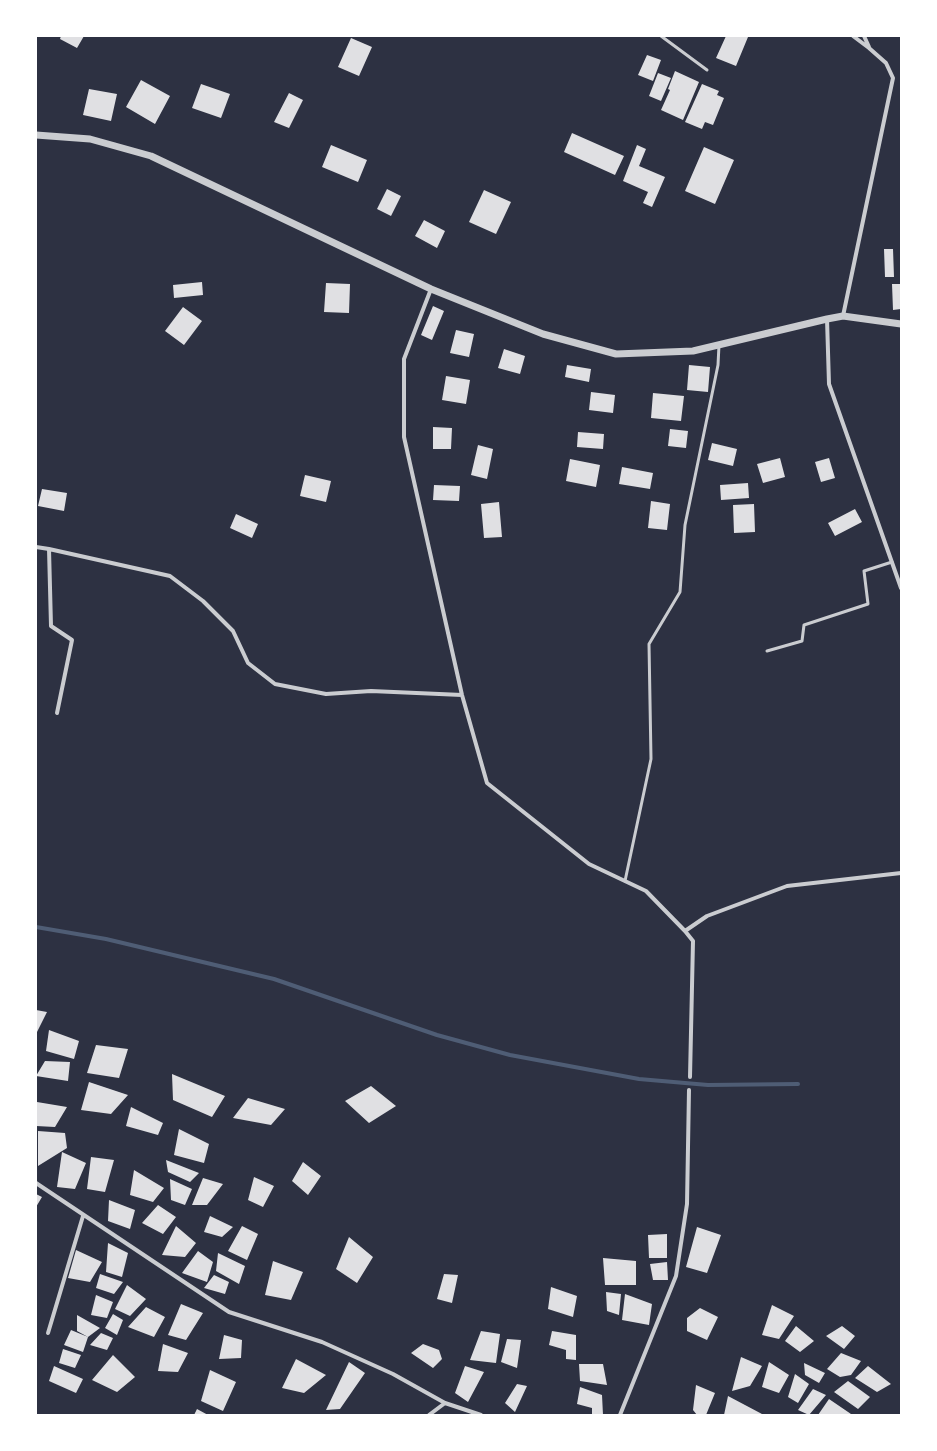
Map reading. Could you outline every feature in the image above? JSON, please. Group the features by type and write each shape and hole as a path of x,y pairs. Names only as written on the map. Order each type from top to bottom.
{"street":[{"path":"843,316 893,78 886,63 853,36"},
{"path":"864,36 869,48"},
{"path":"36,135 90,139 151,156 431,289 543,334 616,354 693,351 827,318 843,316 901,324"},
{"path":"431,289 404,359 404,437 462,695 486,783 589,864 646,891 693,941 690,1077"},
{"path":"827,318 829,384 901,588"},
{"path":"36,547 170,576 208,606 232,631 248,663 275,684 326,694 372,691 462,695"},
{"path":"49,549 51,626 72,640 57,713"},
{"path":"685,931 708,916 787,886 901,873"},
{"path":"620,1415 676,1276 687,1204 689,1090"},
{"path":"36,1183 83,1216 229,1312 322,1342 393,1374 445,1403 481,1415"},
{"path":"48,1333 83,1216"},
{"path":"429,1415 445,1403"}],"lane":[{"path":"661,36 707,70"},
{"path":"626,881 651,759 649,644 680,592 685,525 718,364 718,345"},
{"path":"767,651 802,641 804,625 868,604 864,571 892,562"}],"building":[{"path":"61,36 84,36 77,48 60,39"},
{"path":"726,36 748,37 736,66 716,58"},
{"path":"351,38 372,47 359,76 338,67"},
{"path":"647,55 661,60 653,81 638,75"},
{"path":"675,71 699,82 683,120 661,110 670,90 668,89"},
{"path":"658,73 671,78 661,101 649,96"},
{"path":"141,80 170,96 155,124 126,107"},
{"path":"201,84 230,94 221,118 192,108"},
{"path":"702,84 719,91 717,95 724,98 713,125 705,122 702,129 685,122"},
{"path":"89,89 117,94 111,121 83,115"},
{"path":"289,93 303,100 289,128 274,122"},
{"path":"572,133 624,156 615,175 564,152"},
{"path":"331,145 367,160 358,182 322,167"},
{"path":"637,145 646,149 639,166 665,177 652,207 643,203 648,192 623,181"},
{"path":"704,147 734,160 715,204 685,191"},
{"path":"387,189 401,196 391,216 377,209"},
{"path":"484,190 511,202 496,234 469,222"},
{"path":"424,220 445,231 437,248 415,236"},
{"path":"884,249 893,249 894,277 885,277"},
{"path":"202,282 203,295 174,298 173,285"},
{"path":"326,283 350,284 349,313 324,312"},
{"path":"892,284 901,284 901,309 893,310"},
{"path":"433,306 444,311 432,340 421,335"},
{"path":"183,307 202,321 184,345 165,331"},
{"path":"456,330 474,334 469,357 450,353"},
{"path":"504,349 525,356 520,374 498,368"},
{"path":"567,365 591,369 589,382 565,377"},
{"path":"689,365 710,367 708,392 687,390"},
{"path":"446,376 470,380 466,404 442,400"},
{"path":"591,392 615,395 613,413 589,410"},
{"path":"653,393 684,396 681,421 651,418"},
{"path":"433,427 452,428 451,449 433,449"},
{"path":"670,429 688,431 686,448 668,446"},
{"path":"578,432 604,434 603,449 577,447"},
{"path":"712,443 737,449 733,466 708,460"},
{"path":"478,445 493,449 487,479 471,475"},
{"path":"780,458 785,477 763,483 757,464"},
{"path":"829,458 835,478 821,482 815,462"},
{"path":"570,459 600,465 596,487 566,481"},
{"path":"622,467 653,473 650,489 619,484"},
{"path":"305,475 331,481 326,502 300,496"},
{"path":"748,483 749,498 721,500 720,485"},
{"path":"434,485 460,486 459,501 433,500"},
{"path":"42,489 67,493 64,511 38,506"},
{"path":"651,501 670,504 667,530 648,528"},
{"path":"499,502 502,537 484,538 481,504"},
{"path":"754,504 755,532 734,533 733,505"},
{"path":"855,509 862,522 835,536 828,523"},
{"path":"236,514 258,524 252,538 230,528"},
{"path":"36,1010 47,1012 36,1034"},
{"path":"49,1030 79,1041 74,1059 46,1051"},
{"path":"96,1045 128,1049 119,1078 87,1073"},
{"path":"45,1061 70,1062 68,1081 36,1076"},
{"path":"172,1074 225,1096 212,1117 173,1100"},
{"path":"89,1082 128,1095 111,1114 81,1110"},
{"path":"371,1086 396,1106 369,1123 345,1101"},
{"path":"248,1098 285,1109 271,1125 233,1118"},
{"path":"37,1102 67,1107 55,1127 36,1126"},
{"path":"131,1107 163,1123 158,1135 126,1126"},
{"path":"179,1129 209,1144 204,1163 174,1155"},
{"path":"38,1131 65,1133 67,1148 38,1166"},
{"path":"62,1152 86,1163 75,1189 57,1187"},
{"path":"91,1157 114,1160 105,1192 87,1189"},
{"path":"166,1160 199,1173 190,1182 168,1172"},
{"path":"303,1162 321,1176 308,1195 292,1181"},
{"path":"134,1170 164,1188 153,1202 130,1195"},
{"path":"254,1177 274,1186 263,1207 248,1200"},
{"path":"203,1178 223,1184 207,1205 192,1205"},
{"path":"170,1179 192,1189 185,1205 171,1200"},
{"path":"36,1194 42,1197 36,1207"},
{"path":"109,1200 135,1210 130,1229 108,1221"},
{"path":"158,1205 176,1217 163,1234 142,1223"},
{"path":"210,1216 233,1227 222,1237 204,1232"},
{"path":"176,1226 196,1243 185,1257 162,1255"},
{"path":"242,1226 258,1234 247,1260 228,1251"},
{"path":"697,1227 721,1235 707,1273 686,1267"},
{"path":"667,1234 667,1258 649,1258 648,1235"},
{"path":"349,1237 373,1257 357,1283 336,1269"},
{"path":"108,1243 128,1253 122,1277 106,1272"},
{"path":"76,1250 102,1262 90,1282 68,1278"},
{"path":"198,1251 213,1262 207,1282 182,1273"},
{"path":"218,1253 245,1266 239,1284 216,1271"},
{"path":"603,1258 636,1261 636,1285 605,1285"},
{"path":"273,1261 303,1272 291,1300 265,1295"},
{"path":"667,1262 668,1280 653,1280 650,1264"},
{"path":"100,1274 123,1282 114,1294 96,1288"},
{"path":"444,1274 458,1275 452,1303 437,1299"},
{"path":"214,1275 229,1282 225,1294 204,1288"},
{"path":"127,1285 146,1299 130,1316 115,1309"},
{"path":"551,1287 577,1296 573,1317 548,1309"},
{"path":"606,1292 621,1294 619,1315 607,1311"},
{"path":"625,1294 652,1304 649,1325 622,1320"},
{"path":"96,1295 113,1302 107,1318 91,1315"},
{"path":"181,1304 203,1313 186,1340 168,1335"},
{"path":"772,1305 794,1316 779,1339 762,1335"},
{"path":"146,1307 165,1317 154,1337 128,1327"},
{"path":"700,1308 718,1317 707,1340 687,1331 687,1318"},
{"path":"113,1314 123,1320 117,1335 105,1328"},
{"path":"77,1315 100,1328 88,1337 77,1331"},
{"path":"796,1326 814,1341 800,1352 785,1341"},
{"path":"842,1326 855,1336 844,1349 826,1336"},
{"path":"71,1330 88,1337 83,1352 64,1345"},
{"path":"481,1331 500,1334 496,1363 470,1360"},
{"path":"552,1331 576,1335 576,1360 566,1359 566,1350 549,1345"},
{"path":"101,1333 113,1338 107,1350 90,1345"},
{"path":"224,1335 242,1340 241,1358 219,1359"},
{"path":"507,1339 521,1340 517,1368 501,1362"},
{"path":"163,1344 188,1353 178,1372 158,1371"},
{"path":"423,1344 439,1350 442,1359 433,1368 411,1353"},
{"path":"63,1349 81,1355 75,1368 59,1363"},
{"path":"841,1353 861,1361 851,1375 840,1377 827,1369"},
{"path":"113,1355 135,1377 117,1392 92,1380"},
{"path":"741,1357 762,1366 750,1386 732,1391"},
{"path":"296,1359 326,1375 304,1393 282,1388"},
{"path":"349,1362 365,1373 340,1409 326,1410"},
{"path":"769,1362 789,1375 779,1393 762,1387"},
{"path":"804,1363 825,1373 819,1383 805,1375"},
{"path":"579,1364 603,1364 607,1385 580,1381"},
{"path":"54,1366 83,1379 76,1393 49,1381"},
{"path":"465,1366 484,1372 468,1402 455,1393"},
{"path":"868,1366 891,1384 877,1392 855,1378"},
{"path":"210,1370 236,1382 223,1411 201,1401"},
{"path":"795,1374 809,1384 798,1403 788,1397"},
{"path":"848,1381 870,1397 858,1409 834,1392"},
{"path":"517,1384 527,1386 515,1412 505,1403"},
{"path":"696,1385 715,1393 706,1415 697,1415 693,1410"},
{"path":"580,1387 602,1395 603,1415 592,1415 592,1408 577,1404"},
{"path":"813,1389 826,1395 809,1415 798,1410"},
{"path":"728,1396 762,1414 724,1415"},
{"path":"829,1399 851,1414 818,1415"},
{"path":"197,1409 208,1415 194,1415"}],"waterway":[{"path":"36,927 106,939 274,979 437,1035 510,1055 639,1079 708,1085 798,1084"}]}
